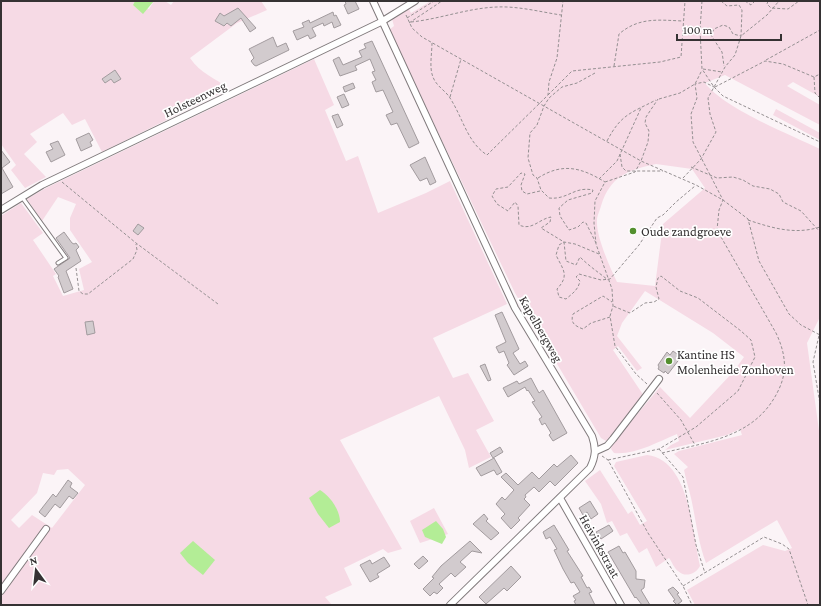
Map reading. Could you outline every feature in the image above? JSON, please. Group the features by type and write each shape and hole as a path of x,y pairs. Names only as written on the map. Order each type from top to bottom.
{"street":[{"path":"373,1 381,22"},
{"name":"Holsteenweg","path":"1,210 57,178 381,22 415,1"},
{"name":"Kapelbergweg","path":"381,22 515,308 592,436 596,451"},
{"path":"450,605 590,468 596,451 607,446 613,440 659,378"},
{"name":"Heivinkstraat","path":"560,498 621,605"},
{"path":"1,591 46,529"}],"lane":[{"path":"22,197 66,258 58,263"}],"path":[{"path":"434,1 407,19 409,24 422,37 641,161 682,178 723,200 748,219 779,229 796,231 820,228"},
{"path":"409,24 442,1"},
{"path":"548,95 549,82 557,58 563,1"},
{"path":"432,42 432,76 440,88 450,97 470,137 478,149 487,155 572,72 660,62 681,57 685,1"},
{"path":"662,453 718,440 747,428 763,414 774,399 783,380 786,364 782,346 776,333 718,230 719,210 723,200 693,142 691,114 697,98 695,84 702,69 700,30 702,1"},
{"path":"682,178 691,167 701,159 716,132 710,114 708,98 724,68 735,55 741,36 742,10 739,5 727,6 721,1"},
{"path":"745,1 751,5 755,1"},
{"path":"768,1 767,4 771,8 788,9 799,1"},
{"path":"741,36 767,15 771,8 779,1"},
{"path":"411,22 429,20 479,9 498,7 562,15"},
{"path":"614,67 619,34 628,27 635,23 656,20 684,21"},
{"path":"724,68 722,52 711,35 714,30 723,25 729,27 733,34 741,36"},
{"path":"714,87 765,61 820,30"},
{"path":"450,97 461,59"},
{"path":"765,61 783,64 814,77 820,74"},
{"path":"702,69 722,72"},
{"path":"702,69 714,87 724,96 820,142"},
{"path":"595,73 577,83 562,87 549,98 537,124 530,133 528,158 533,175 538,178 541,190 549,198 563,198 583,188 593,190 592,194 568,200 559,208 560,216 569,230 578,227 583,222 586,223 596,244 609,280 613,302 610,316 615,346 636,374 652,388 681,420 695,445"},
{"path":"814,77 815,93 820,98"},
{"path":"607,142 614,128 621,119 658,99 680,93 695,84 704,82 714,87"},
{"path":"538,178 552,171 572,168 584,171 605,182 635,172 648,142 649,131 645,123 646,117 658,99"},
{"path":"599,179 614,165 641,108"},
{"path":"620,154 624,170 635,172 664,171"},
{"path":"691,167 717,178 733,177 743,180 753,186 779,194 783,202 801,211 820,232"},
{"path":"541,190 527,194 522,191 521,185 525,174 521,173 508,187 496,189 492,196 497,204 508,211 515,202 518,206 519,225 524,228 532,227 544,218 551,217 550,222 541,228 564,242 575,244 600,254"},
{"path":"57,178 136,243 218,304"},
{"path":"596,244 594,223 596,200 605,182"},
{"path":"564,242 556,251 565,272 565,278 556,289 559,297 566,299 574,293 578,286 580,281 576,277 579,274 602,280 609,280 640,245 657,218 663,215 696,185"},
{"path":"748,219 759,261 789,314 801,325 819,335"},
{"path":"564,242 566,261 576,265 580,257 591,268 609,280"},
{"path":"76,268 79,291 83,294 88,294 133,259 137,250 136,243"},
{"path":"608,460 659,449 688,432 714,413 738,391 755,357 751,340 741,331 698,298 680,291 661,276 658,278 656,287 659,299 654,302 645,303 630,313 613,306"},
{"path":"610,316 591,323 583,329 576,327 572,323 573,314 603,296 613,302"},
{"path":"820,331 813,362 820,404"},
{"path":"659,449 683,477 696,545 705,573"},
{"path":"596,451 608,460 648,532 683,586 692,605"},
{"path":"683,586 764,537 782,544 789,549 808,605"}],"shaded area":[{"path":"1,1 135,1 133,5 149,9 154,1 165,1 171,5 174,1 261,1 267,10 237,23 190,58 203,72 229,89 102,152 85,119 72,125 63,113 30,134 37,142 24,154 46,177 25,188 11,170 16,165 1,144"},
{"path":"135,1 154,1 143,14 133,5"},
{"path":"431,1 820,1 820,97 793,82 787,86 820,105 820,125 725,75 705,83 714,93 742,111 820,149 820,317 807,343 820,438 820,605 695,605 687,590 763,545 785,551 792,548 777,520 706,563 699,539 684,470 688,467 674,454 679,451 742,435 740,429 727,435 665,450 679,441 677,434 630,452 614,453 611,449 613,443 660,387 690,418 734,371 744,357 713,333 645,291 622,323 617,336 642,368 637,371 618,346 613,350 644,396 611,437 606,441 601,438 515,293 389,30 394,26 392,19 408,7 411,13","holes":["656,164 692,169 705,188 663,224 655,286 617,282 604,252 597,227 598,215 609,188 621,176 637,169"]},
{"path":"314,59 334,105 325,110 346,161 358,156 378,213 426,193 450,181 507,304 433,338 453,378 468,373 494,421 476,430 491,457 469,468 465,450 439,396 340,440 402,549 388,553 383,549 344,568 352,585 325,597 332,605 1,605 1,597 10,586 5,583 1,588 1,216 21,203 43,233 33,240 56,274 53,276 63,296 84,290 79,269 92,262 70,230 70,218 76,204 58,197 42,221 27,199 46,188","holes":["68,469 85,485 52,528 32,515 19,528 11,520 37,493 43,473 54,475 57,470"]},
{"path":"776,109 820,133 820,140 773,115"},
{"path":"647,455 661,460 672,470 681,483 691,517 700,566 693,573 687,575 681,573 674,567 669,558 656,567 647,548 639,553 627,533 620,536 612,521 607,523 601,504 585,481 600,470 628,514 632,511 640,525 647,521 614,466 616,462"},
{"path":"320,490 334,504 340,517 340,522 329,528 318,514 309,498"},
{"path":"434,508 448,534 420,543 410,521"},
{"path":"436,521 443,529 446,537 442,544 425,537 422,530"},
{"path":"193,541 215,560 203,575 188,563 180,553"}],"building":[{"path":"345,1 355,1 359,9 348,14 344,5 346,4"},
{"path":"238,8 256,28 250,32 241,18 231,26 227,23 224,26 215,21 220,13 224,16"},
{"path":"333,12 334,16 336,15 341,25 334,28 332,22 324,26 323,23 312,28 316,36 310,39 308,35 297,40 293,31 304,27 302,23 309,20 310,23"},
{"path":"273,37 277,47 286,43 289,50 256,66 254,65 251,61 254,58 249,49"},
{"path":"372,41 419,143 409,148 397,123 391,125 386,115 393,112 383,90 376,92 372,82 376,80 372,72 375,71 370,59 355,66 357,70 340,76 333,60 339,57 343,65 362,57 359,51 366,48 364,44"},
{"path":"115,70 121,79 114,83 111,79 105,83 102,79"},
{"path":"353,83 355,88 345,92 343,87"},
{"path":"344,94 349,105 342,108 337,97"},
{"path":"338,114 343,125 337,128 332,116"},
{"path":"89,133 93,140 90,142 92,146 81,151 76,139"},
{"path":"58,141 65,155 51,162 46,152 53,149 50,144"},
{"path":"1,150 10,162 2,168 13,187 1,194"},
{"path":"425,157 436,182 430,185 427,178 420,181 410,165"},
{"path":"138,224 144,228 138,235 133,231"},
{"path":"64,232 72,243 76,243 79,247 76,250 81,261 66,271 73,289 64,293 58,277 59,276 54,269 70,258 56,238"},
{"path":"502,312 519,349 513,353 520,364 525,361 528,366 514,375 507,365 509,363 504,351 499,353 496,347 506,342 495,315"},
{"path":"93,321 95,333 87,335 85,322"},
{"name":"Kantine HS Molenheide Zonhoven","path":"673,351 681,357 668,374 665,371 664,373 658,369 658,365 667,352 670,355"},
{"path":"485,364 491,380 488,381 480,366"},
{"path":"531,378 539,393 543,390 567,433 553,441 549,435 551,433 545,423 542,425 539,419 542,417 532,402 535,401 528,390 527,391 525,387 508,397 503,388 517,381 519,384"},
{"path":"500,447 503,452 493,458 490,453"},
{"path":"571,455 578,463 555,486 550,481 539,492 534,487 525,495 526,497 524,499 530,505 518,518 520,520 511,529 501,518 505,514 496,504 502,497 505,500 514,490 501,477 506,473 518,485 532,472 539,479 554,464 557,467"},
{"path":"494,458 502,472 497,475 494,470 481,476 476,468"},
{"path":"68,480 72,483 70,487 78,493 73,499 69,496 60,508 55,504 45,517 39,512 53,494 56,497"},
{"path":"590,501 598,514 591,519 587,512 583,515 579,508"},
{"path":"484,514 488,519 486,521 499,533 491,540 473,524"},
{"path":"554,525 569,550 567,551 583,576 581,577 587,588 589,587 592,592 589,593 595,605 576,605 574,601 576,600 573,596 580,592 574,582 571,583 563,569 554,550 557,549 550,537 546,539 543,532"},
{"path":"609,525 613,531 601,539 596,532"},
{"path":"470,541 482,553 472,551 460,562 466,567 455,577 451,573 439,584 443,588 437,594 434,592 430,596 423,589 434,578 432,577 441,566"},
{"path":"619,546 623,553 625,552 636,571 636,579 645,580 644,588 641,590 650,605 642,605 636,597 635,598 608,552"},
{"path":"423,556 428,561 419,569 414,564"},
{"path":"384,557 390,566 377,574 379,577 370,582 360,565 370,560 372,564"},
{"path":"511,566 521,577 507,591 504,588 486,604 479,597"},
{"path":"673,587 679,593 677,594 682,601 677,605 673,601 675,600 668,590"}],"place":[{"name":"Oude zandgroeve","path":"633,231"},
{"name":"Kantine HS Molenheide Zonhoven","path":"669,361"}]}
